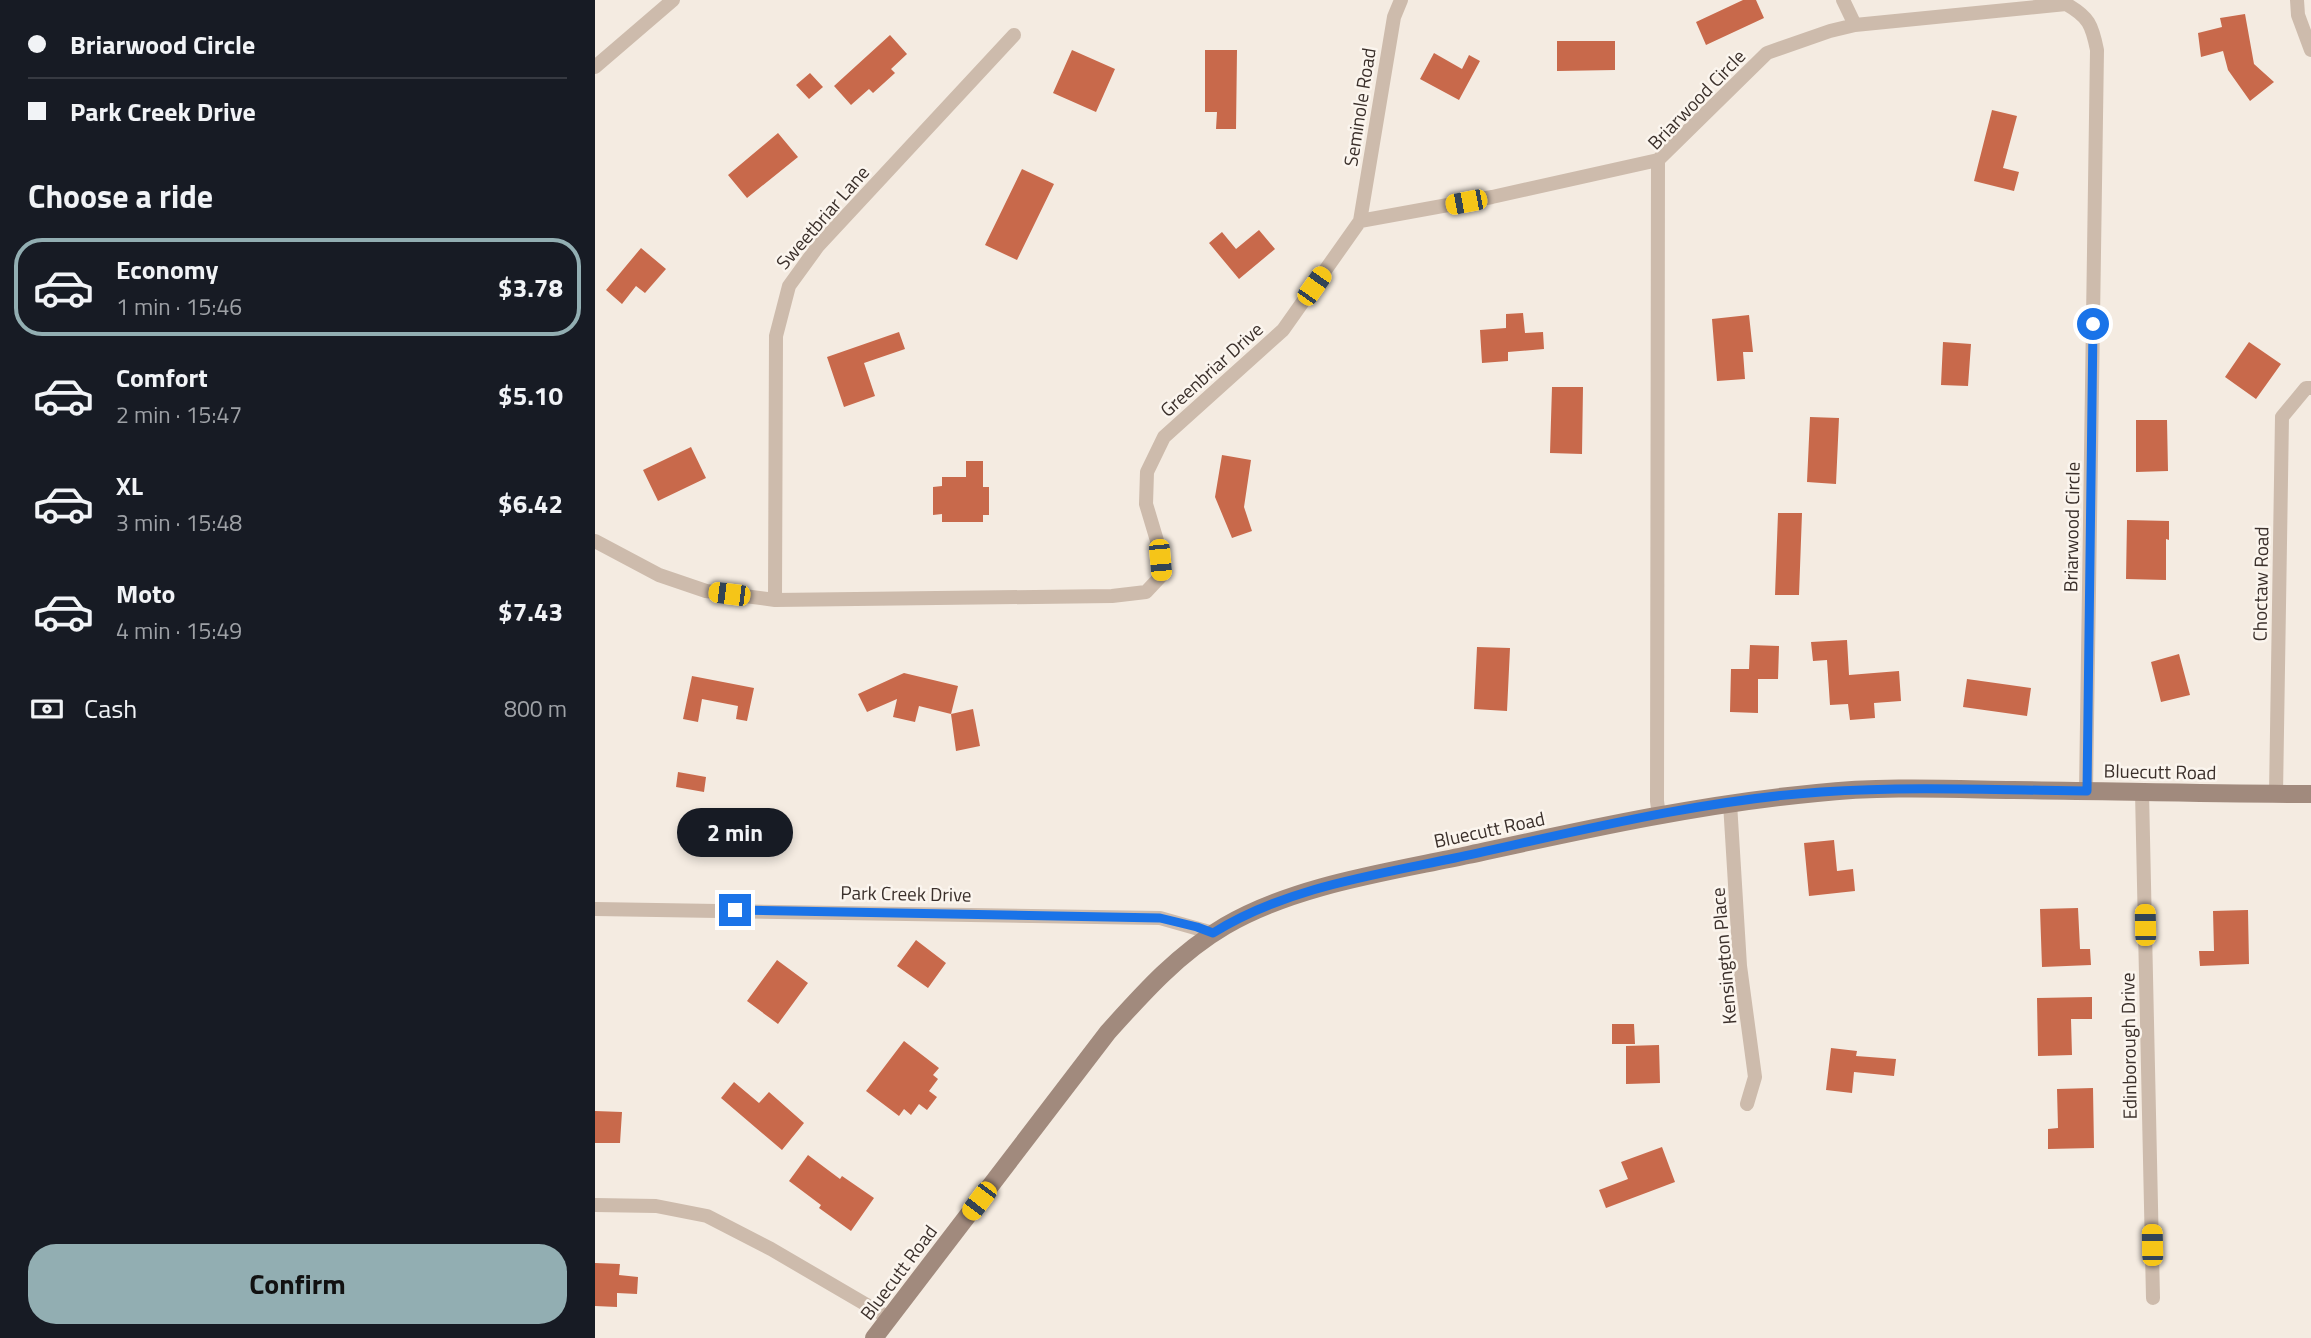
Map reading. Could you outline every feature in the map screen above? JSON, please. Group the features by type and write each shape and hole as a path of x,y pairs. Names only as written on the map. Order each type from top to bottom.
{"street":[{"path":"595,67 673,0"},
{"name":"Seminole Road","path":"1360,221 1394,17 1401,0"},
{"path":"1843,0 1855,25"},
{"path":"2297,0 2298,15 2311,50"},
{"name":"Briarwood Circle","path":"1659,816 1658,160 1767,53 1855,25 2066,4 2079,12 2092,26 2097,50 2087,791"},
{"name":"Sweetbriar Lane","path":"775,600 776,336 789,286 818,246 1014,35"},
{"path":"1360,221 1492,197 1658,160"},
{"name":"Greenbriar Drive","path":"595,541 659,575 706,591 775,600 1112,596 1146,592 1161,576 1159,544 1146,504 1147,472 1164,437 1283,330 1360,221"},
{"name":"Choctaw Road","path":"2276,794 2282,417 2306,388 2311,388"},
{"name":"Bluecutt Road","path":"874,1338 1108,1032 1167,969 1190,949 1213,933 1269,905 1337,884 1659,816 1730,803 1819,792 1917,788 2311,794"},
{"name":"Edinborough Drive","path":"2143,792 2153,1298"},
{"name":"Kensington Place","path":"1730,803 1739,965 1755,1077 1747,1104"},
{"name":"Park Creek Drive","path":"595,909 1160,918 1213,933"},
{"path":"595,1205 656,1206 707,1216 771,1249 890,1318"}],"building":[{"path":"1743,0 1756,0 1764,18 1706,45 1696,22"},
{"path":"2245,14 2254,64 2274,82 2250,101 2228,70 2223,51 2201,57 2198,33 2222,27 2220,18"},
{"path":"890,35 907,54 891,69 895,73 873,93 869,89 851,105 834,86"},
{"path":"1557,41 1615,41 1615,70 1557,71"},
{"path":"1072,50 1115,69 1096,112 1053,93"},
{"path":"1205,50 1237,50 1236,129 1216,129 1217,112 1205,112"},
{"path":"1434,53 1462,69 1469,55 1480,61 1459,100 1420,79"},
{"path":"810,73 823,87 809,99 796,85"},
{"path":"1992,110 2017,116 2003,168 2019,172 2014,191 1974,181"},
{"path":"778,133 798,157 747,198 728,175"},
{"path":"1022,169 1054,184 1017,260 985,245"},
{"path":"1259,230 1275,249 1239,279 1209,243 1222,232 1236,249"},
{"path":"641,248 666,269 645,293 636,286 622,304 606,290"},
{"path":"1523,313 1525,333 1543,332 1544,349 1508,352 1508,361 1482,363 1480,330 1506,328 1506,314"},
{"path":"1749,315 1753,352 1743,352 1745,379 1717,381 1712,319"},
{"path":"899,332 905,349 864,363 875,396 844,407 827,357"},
{"path":"1943,342 1971,344 1968,386 1941,385"},
{"path":"2249,342 2281,364 2256,399 2225,377"},
{"path":"1552,387 1583,387 1582,454 1550,453"},
{"path":"1810,417 1839,418 1836,484 1807,482"},
{"path":"2136,420 2167,420 2168,471 2136,472"},
{"path":"691,447 706,478 658,501 643,470"},
{"path":"1222,455 1251,460 1244,507 1252,531 1232,538 1215,497"},
{"path":"966,461 983,461 983,487 989,487 989,515 983,515 983,522 942,522 942,514 933,515 933,487 942,486 942,477 966,477"},
{"path":"1778,513 1802,513 1799,595 1775,595"},
{"path":"2127,520 2169,521 2166,580 2126,579"},
{"path":"1847,640 1849,675 1899,671 1901,701 1874,703 1875,718 1850,720 1848,704 1830,705 1827,660 1813,661 1811,642"},
{"path":"1750,645 1779,646 1778,679 1758,679 1758,713 1730,712 1731,669 1749,669"},
{"path":"1477,647 1510,648 1507,711 1474,709"},
{"path":"2179,654 2190,695 2161,702 2151,662"},
{"path":"904,673 958,686 951,714 919,706 915,722 893,717 897,699 867,712 858,694"},
{"path":"692,676 754,688 747,721 736,719 738,706 702,699 698,722 683,719"},
{"path":"1967,679 2031,688 2027,716 1963,707"},
{"path":"973,709 980,746 956,751 951,714"},
{"path":"678,772 706,777 704,792 676,787"},
{"path":"1834,840 1837,871 1853,869 1855,891 1809,896 1804,843"},
{"path":"2078,908 2080,949 2090,949 2091,965 2042,967 2040,909"},
{"path":"2248,910 2249,964 2200,966 2199,951 2214,951 2213,911"},
{"path":"916,940 946,963 928,988 897,966"},
{"path":"777,960 808,983 778,1024 747,1001"},
{"path":"2092,997 2092,1019 2071,1019 2072,1055 2038,1056 2037,998"},
{"path":"1612,1024 1634,1024 1635,1044 1612,1044"},
{"path":"904,1041 939,1068 933,1075 938,1079 929,1091 937,1097 927,1110 919,1104 911,1115 904,1109 899,1116 866,1091"},
{"path":"1659,1045 1660,1083 1626,1084 1626,1046"},
{"path":"1831,1048 1857,1051 1856,1056 1896,1059 1894,1076 1854,1072 1852,1093 1826,1090"},
{"path":"734,1082 759,1103 769,1092 804,1123 782,1150 721,1098"},
{"path":"2093,1088 2094,1148 2048,1149 2048,1129 2058,1128 2057,1089"},
{"path":"595,1111 622,1112 620,1143 595,1143"},
{"path":"1662,1147 1675,1182 1606,1208 1599,1190 1628,1179 1621,1162"},
{"path":"808,1155 840,1179 842,1176 874,1198 851,1231 819,1208 821,1205 789,1181"},
{"path":"595,1263 620,1264 619,1275 638,1277 637,1294 617,1293 617,1307 595,1306"}],"route":[{"path":"735,910 1160,918 1213,933 1269,905 1337,884 1730,803 1819,792 1917,788 2087,791 2093,324"}]}
